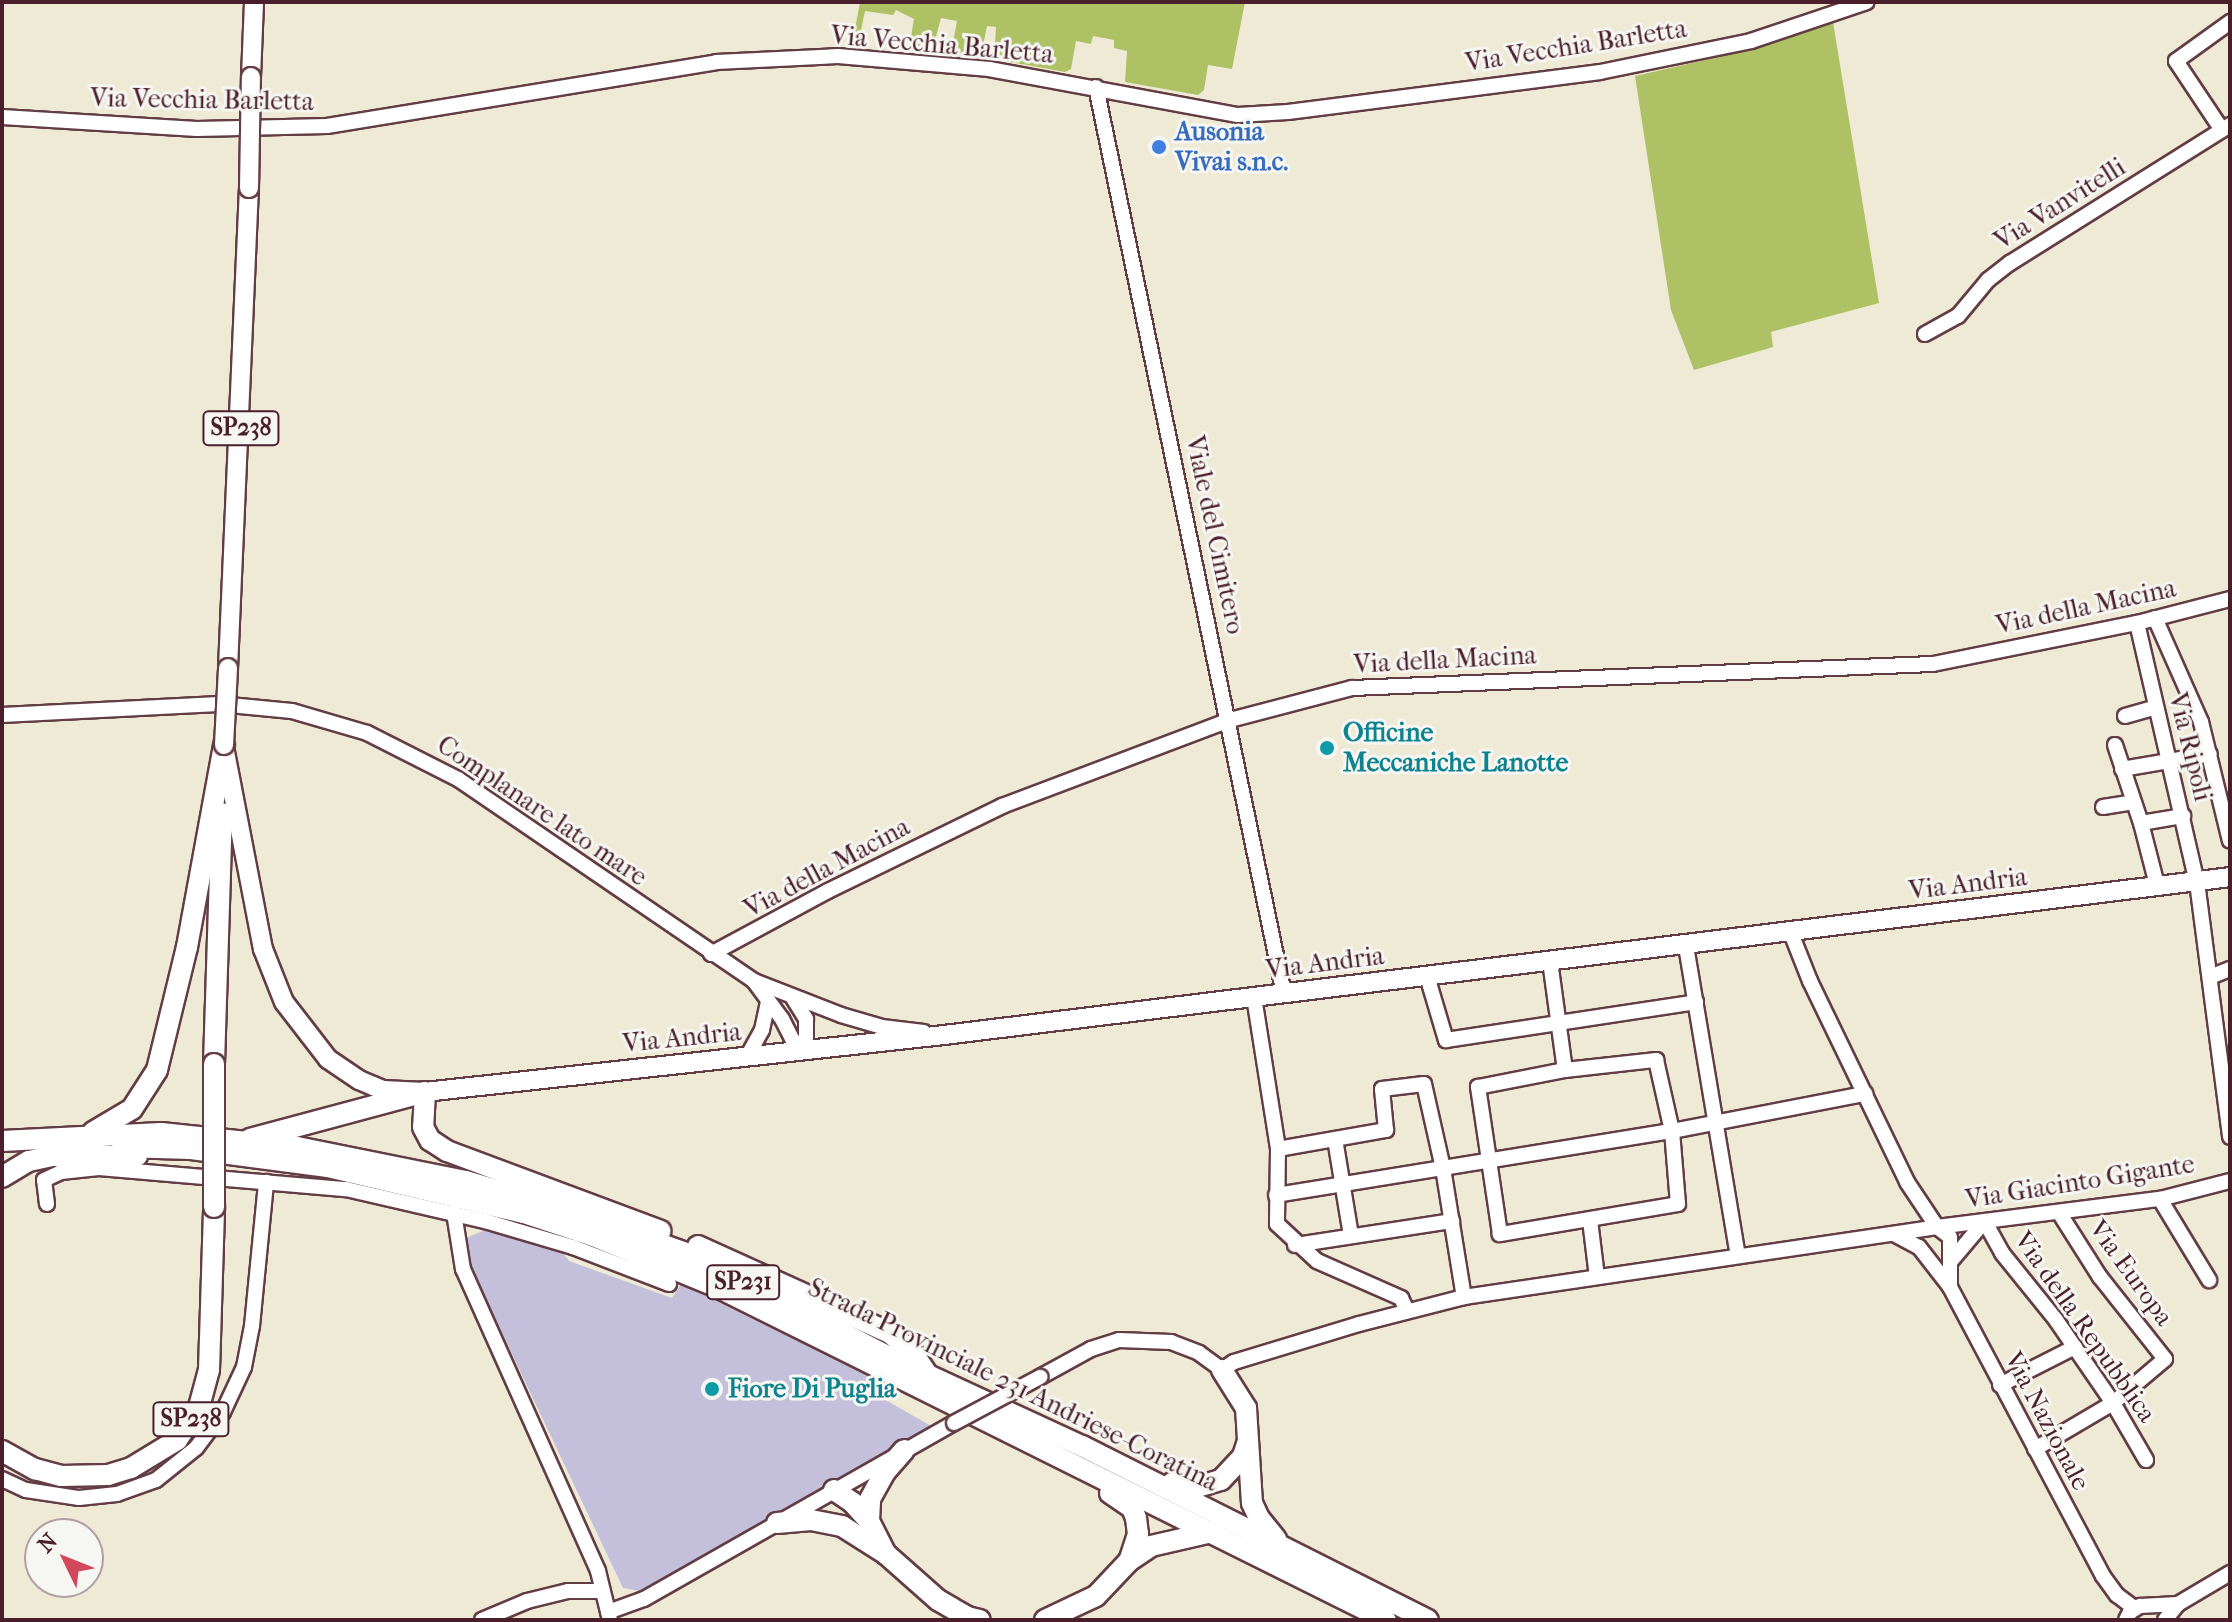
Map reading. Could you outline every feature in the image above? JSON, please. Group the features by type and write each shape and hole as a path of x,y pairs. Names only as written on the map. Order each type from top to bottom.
{"highway":[{"name":"SP238","path":"2,1451 35,1469 61,1476 108,1475 131,1468 177,1440 199,1407 209,1370 224,745"},
{"path":"23,1140 93,1132 114,1122 132,1109 157,1070 187,947 224,745"},
{"path":"240,1141 425,1092 423,1127 430,1140 447,1151 653,1227 875,1327 913,1353 928,1376"},
{"name":"Strada Provinciale 231 Andriese-Coratina","path":"2,1141 161,1133 297,1147 466,1181 580,1215 689,1254 928,1376 1082,1446 1428,1620"},
{"name":"Strada Provinciale 231 Andriese-Coratina","path":"2,1150 50,1147 175,1148 328,1167 524,1213 591,1235 717,1287 1386,1620"},
{"path":"2,1177 29,1161 53,1156 158,1157 175,1148"},
{"path":"1222,1370 1246,1408 1252,1503 1259,1518 1281,1545"},
{"path":"1082,1446 1094,1446 1191,1489 1221,1480 1243,1456 1248,1441"},
{"path":"869,1521 870,1499 885,1472 904,1450"},
{"path":"1084,1469 1090,1479 1132,1508 1138,1534 1129,1561"},
{"path":"834,1490 852,1502 869,1521 886,1554"},
{"path":"834,1490 842,1526"},
{"path":"777,1523 811,1520 842,1526 886,1554 938,1600 967,1617 980,1620"},
{"path":"1045,1620 1096,1596 1129,1561 1168,1540 1212,1532"}],"main road":[{"name":"SP238","path":"224,745 249,188 254,2"},
{"name":"Via Andria","path":"224,745 263,949 284,1002 328,1059 359,1080 383,1090 425,1092 944,1035 2230,877"}],"street":[{"name":"Via Vecchia Barletta","path":"2,117 197,129 327,126 716,62 838,56 989,69 1238,115 1288,112 1600,72 1751,41 1867,2"},
{"path":"2226,128 2176,61 2230,22"},
{"name":"Viale del Cimitero","path":"1100,88 1234,718 1289,994"},
{"name":"Via Vanvitelli","path":"1925,334 1958,316 1988,280 2010,263 2226,128"},
{"name":"Via della Macina","path":"711,954 828,891 1002,806 1234,718 1352,688 1933,664 2137,623 2230,599"},
{"path":"2155,618 2178,663 2210,754 2230,841"},
{"name":"Via Ripoli","path":"2137,623 2197,882 2224,1053 2230,1137"},
{"name":"Complanare lato mare","path":"2,715 219,704 292,711 355,729 414,754 458,779 754,981"},
{"path":"2125,716 2156,707"},
{"path":"2115,745 2141,823 2157,885"},
{"path":"2122,769 2210,754"},
{"path":"2103,807 2134,802"},
{"path":"2141,823 2183,816"},
{"path":"1791,933 1810,981 1907,1182 1937,1227 1931,1245 1934,1262"},
{"path":"1686,946 1718,1122 1738,1256"},
{"path":"1550,961 1565,1070"},
{"path":"2210,977 2230,969"},
{"path":"1427,976 1446,1040 1696,1002"},
{"path":"754,981 798,1051 806,1037 806,1019 793,998"},
{"path":"754,981 793,998 882,1027 944,1035"},
{"path":"1254,997 1278,1149 1277,1224 1295,1245 1350,1279 1401,1298 1407,1311"},
{"path":"747,1057 762,1030 768,1001"},
{"path":"1656,1060 1672,1131 1678,1204 1500,1234 1478,1087 1565,1070 1656,1060"},
{"path":"1278,1149 1386,1130 1382,1089 1424,1084 1443,1168 1464,1297"},
{"path":"1276,1195 1672,1131 1865,1094"},
{"path":"1335,1139 1351,1236"},
{"path":"47,1204 44,1180 61,1172 87,1169 185,1174 346,1189 454,1213 573,1247 669,1284"},
{"name":"Via Giacinto Gigante","path":"1222,1370 1234,1362 1464,1297 1937,1227 2060,1214 2160,1199 2230,1181"},
{"path":"2,1479 26,1490 79,1498 117,1494 156,1480 196,1448 223,1412 244,1367 252,1326 266,1182"},
{"path":"2160,1199 2209,1280"},
{"path":"454,1213 463,1269 598,1571 609,1616 1091,1349 1119,1340 1146,1338 1171,1342 1199,1353 1222,1370"},
{"name":"Via Europa","path":"2060,1214 2100,1277 2165,1359 2113,1403"},
{"path":"1590,1220 1597,1277"},
{"path":"1295,1245 1452,1221"},
{"path":"1950,1263 1967,1238 1985,1222"},
{"name":"Via della Repubblica","path":"1985,1222 2002,1253 2075,1347 2113,1403 2146,1460"},
{"name":"Via Nazionale","path":"1937,1227 1950,1237 1950,1287"},
{"name":"Via Nazionale","path":"1892,1234 1908,1239 1934,1262 1950,1287 2127,1616"},
{"path":"2000,1385 2075,1347"},
{"path":"2035,1449 2113,1403"},
{"path":"2151,1607 2164,1620 2178,1604 2230,1573"},
{"path":"482,1620 527,1601 568,1591 602,1591"},
{"path":"2127,1616 2151,1607 2178,1604"}],"shaded area":[{"path":"488,1229 562,1252 569,1261 672,1298 681,1284 871,1377 863,1387 931,1426 639,1591 623,1588 464,1253 466,1238"}],"green space":[{"path":"860,2 1245,2 1232,69 1208,65 1204,90 1198,95 1125,82 1127,51 1114,48 1114,40 1093,36 1091,44 1076,41 1071,69 1065,72 994,59 996,27 987,26 981,56 956,53 952,48 957,21 941,18 933,48 901,51 909,48 914,19 896,10 893,15 865,11 858,44 866,46 865,51 851,51"},
{"path":"1833,22 1879,303 1771,332 1773,347 1694,370 1671,310 1635,76 1749,50"}],"place":[{"name":"Ausonia Vivai s.n.c.","path":"1159,147"},
{"name":"Officine Meccaniche Lanotte","path":"1327,748"},
{"name":"Fiore Di Puglia","path":"712,1389"}]}
